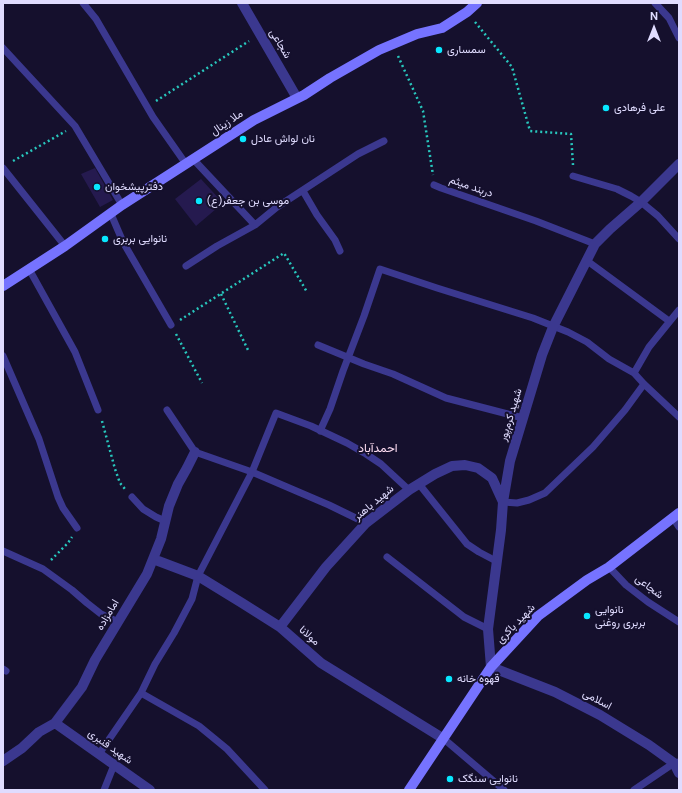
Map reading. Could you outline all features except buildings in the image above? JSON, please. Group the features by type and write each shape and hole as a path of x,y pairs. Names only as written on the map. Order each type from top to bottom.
{"main road":[{"name":"ملا زینال","path":"3,286 65,246 122,205 254,120 304,95 330,78 379,50 417,34 442,28 467,12 477,3"},
{"name":"شهید باکری","path":"409,790 491,667 538,616 587,580 609,567 676,516"}],"street":[{"name":"شجاعی","path":"242,3 297,98"},
{"name":"شهید کرم‌پور","path":"491,667 488,629 501,530 503,502 510,461 542,355 553,327 595,244 641,202 679,164"},
{"name":"امامزاده","path":"3,762 40,732 55,723 82,687 95,660 147,574 161,539 169,506 178,484 188,468 195,452"},
{"name":"شهید باهنر","path":"280,627 326,567 366,523 409,490 435,474 452,466 465,465 478,468 492,478 503,502"},
{"name":"مولانا","path":"153,560 198,576 280,627 321,663 444,739"},
{"name":"اسلامی","path":"491,667 556,692 600,714 676,762 679,773"},
{"name":"شهید قنبری","path":"55,723 150,790"}],"lane":[{"path":"83,3 96,19 148,107 190,162 256,225"},
{"path":"655,3 669,18 679,38"},
{"path":"3,48 75,126 122,205"},
{"path":"186,266 217,246 256,225 277,207 358,154 384,141"},
{"path":"3,168 65,246"},
{"path":"573,176 617,189 641,202 658,216 679,239"},
{"name":"دربند میثم","path":"434,185 536,221 595,244"},
{"path":"303,191 317,215 335,240 340,251"},
{"path":"111,214 122,242 171,326"},
{"path":"586,260 669,321"},
{"path":"29,269 75,352 98,410"},
{"path":"320,431 349,358 380,269 533,318 568,332 586,342 609,359 634,373 679,417"},
{"path":"634,373 649,347 679,310"},
{"path":"318,345 393,374 446,398 523,418"},
{"path":"3,356 39,439 58,497 63,508 77,528"},
{"path":"503,502 517,503 529,500 545,493 593,447 644,384"},
{"path":"167,410 195,452 252,472 329,505 366,523"},
{"path":"99,754 141,693 155,664 192,599 198,576 252,472 276,413 347,443 366,454 381,464 409,490"},
{"path":"419,484 467,544 496,561"},
{"path":"132,497 143,509 166,521"},
{"path":"676,516 679,528"},
{"path":"3,551 43,569 72,590 91,607 101,614 118,622"},
{"path":"387,557 464,617 488,629"},
{"name":"شجاعی","path":"609,567 626,585 648,602 679,622"},
{"path":"141,693 199,726 227,749 265,790"},
{"path":"444,739 504,790"},
{"path":"634,790 676,762"},
{"path":"104,790 114,765"}],"path":[{"path":"467,12 512,67 530,131 571,134 573,176"},
{"path":"148,107 161,97 260,35"},
{"name":"دربند میثم","path":"392,45 423,111 434,185"},
{"path":"10,163 75,126"},
{"path":"202,383 171,326 284,253 307,292"},
{"path":"221,294 248,350"},
{"path":"98,410 105,429 120,483 132,497"},
{"path":"43,569 68,543 77,528"}],"place":[{"name":"سمساری","path":"439,50"},
{"name":"علی فرهادی","path":"606,108"},
{"name":"نان لواش عادل","path":"243,139"},
{"name":"دفترپیشخوان","path":"97,187"},
{"name":"موسی بن جعفر(ع)","path":"199,201"},
{"name":"نانوایی بربری","path":"105,239"},
{"name":"نانوایی بربری روغنی","path":"587,616"},
{"name":"قهوه خانه","path":"449,679"},
{"name":"نانوایی سنگک","path":"450,779"}],"district":[{"name":"احمدآباد","path":"378,449"}]}
